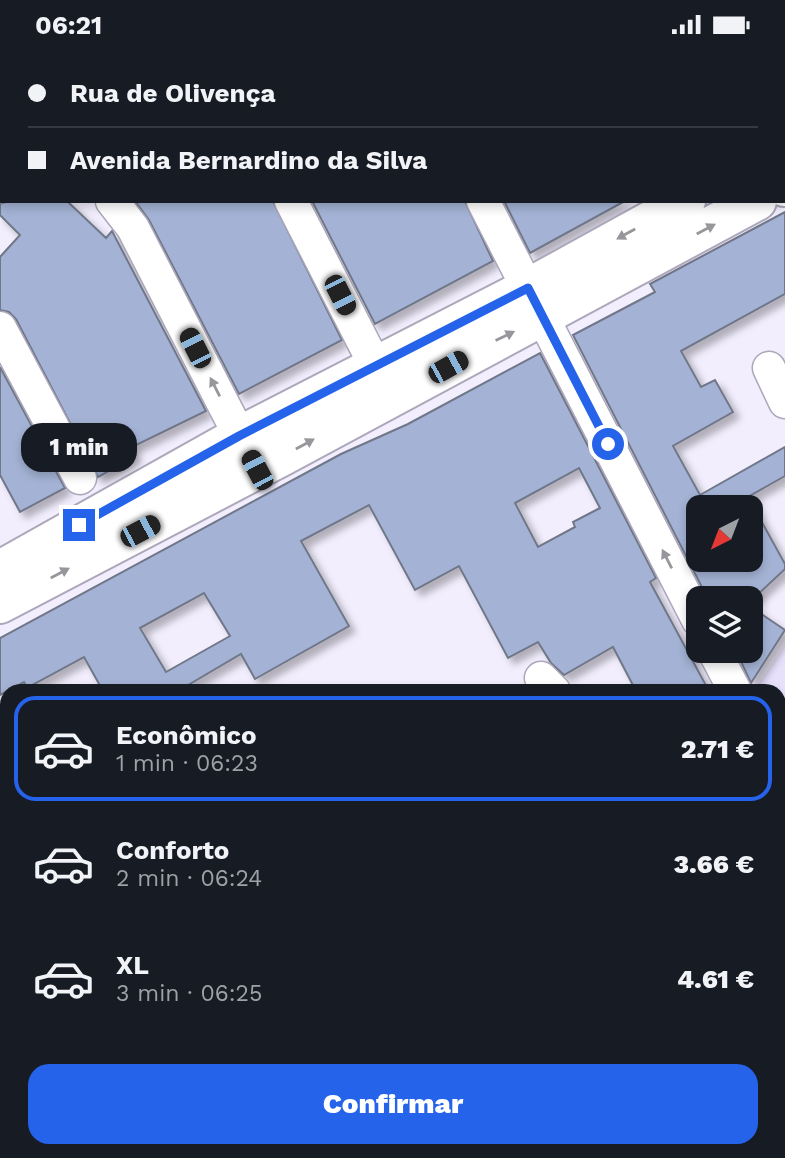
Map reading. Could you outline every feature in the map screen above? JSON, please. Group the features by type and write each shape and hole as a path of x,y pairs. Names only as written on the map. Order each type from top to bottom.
{"main road":[{"path":"0,570 239,436 376,367 535,302 753,203"},
{"path":"0,604 257,470 535,302 674,204"}],"street":[{"path":"114,203 134,228 257,470"},
{"path":"293,203 376,367"},
{"path":"483,203 686,597"},
{"path":"0,328 80,478"},
{"path":"769,368 785,402"},
{"path":"720,663 731,684"}],"shaded area":[{"path":"785,645 785,684 758,684"}],"building":[{"path":"69,203 106,238 112,231 206,411 130,448 135,456 98,477 16,319 9,312 0,310 0,257 20,235 0,215 0,204"},
{"path":"136,203 274,203 342,340 239,394 149,220"},
{"path":"313,203 466,203 493,261 375,324"},
{"path":"505,203 621,203 530,253"},
{"path":"785,212 785,294 681,351 701,387 715,380 733,412 673,446 700,495 686,495 686,556 573,335 655,292 650,284"},
{"path":"540,353 656,578 650,582 686,649 686,663 694,663 705,684 632,684 613,647 564,675 551,663 538,642 508,658 459,566 415,590 369,505 301,541 349,626 255,679 241,654 190,684 99,684 84,657 34,684 0,684 0,638 341,454 408,424","holes":["579,468 600,508 573,522 575,527 538,547 515,503","204,593 230,636 166,672 140,628"]},
{"path":"0,367 65,488 20,512 0,475"},
{"path":"785,447 785,476 752,495 700,495"},
{"path":"763,524 785,564 785,569 763,590 763,586 701,586 694,572 763,572"},
{"path":"763,615 785,630 751,683 742,663 763,663"}],"route":[{"path":"79,525 239,436 528,288 608,444"}]}
